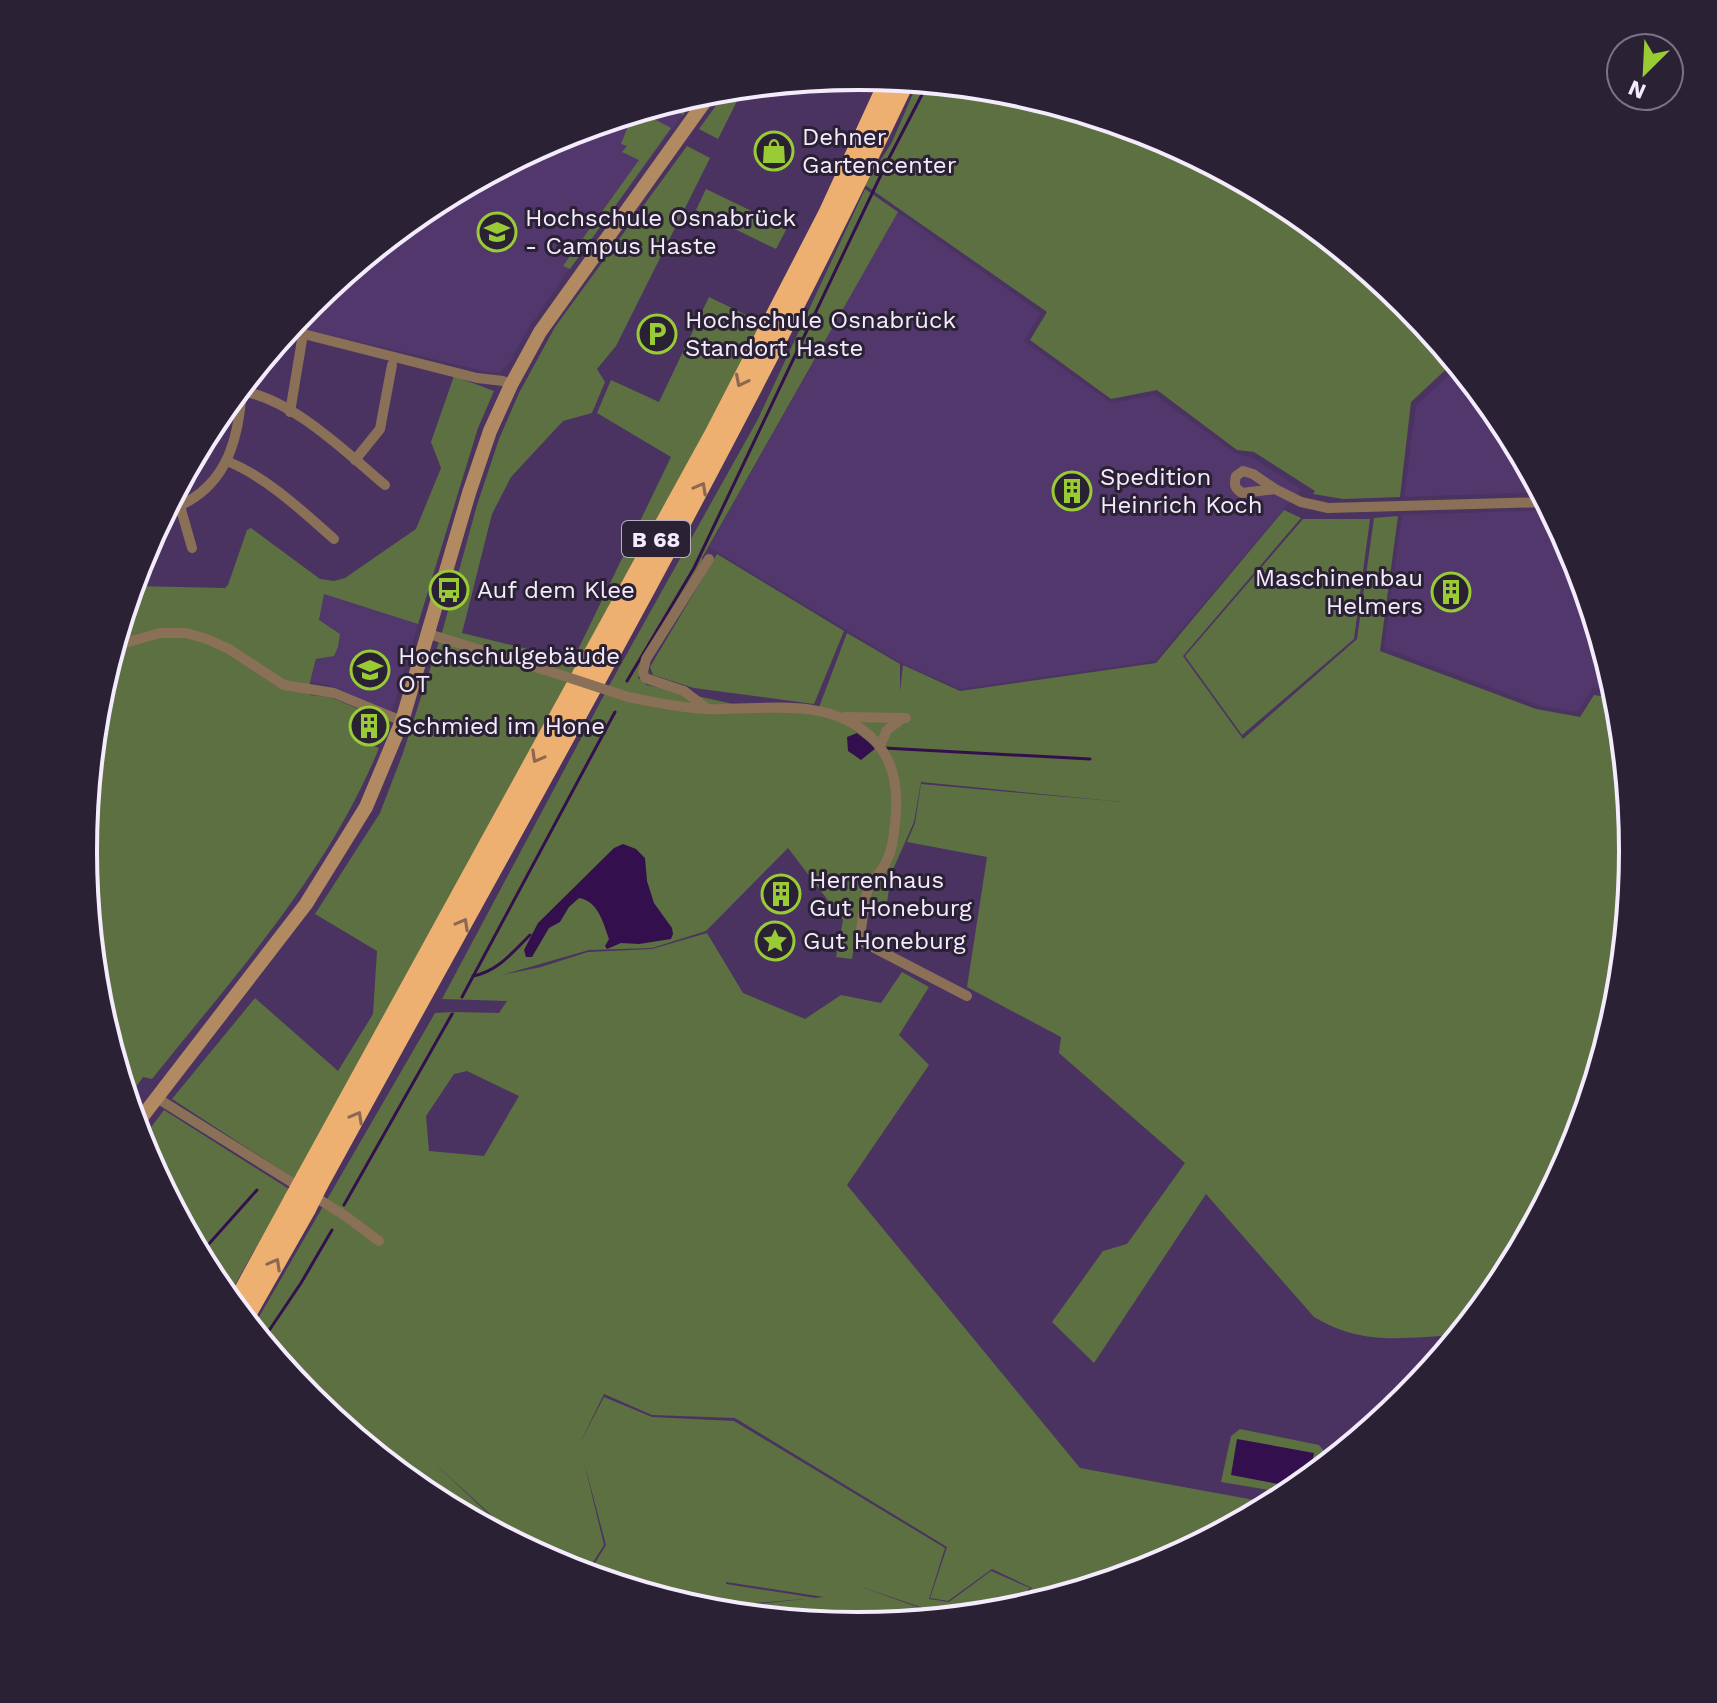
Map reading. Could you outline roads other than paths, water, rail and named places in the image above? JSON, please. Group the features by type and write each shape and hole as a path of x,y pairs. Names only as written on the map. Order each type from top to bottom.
{"highway":[{"name":"B 68","path":"418,989 715,431 827,214 883,91"},
{"name":"B 68","path":"249,1309 312,1181 730,437 901,92"},
{"name":"B 68","path":"241,1297 300,1204"}],"street":[{"path":"144,1114 316,890 366,807 402,721 469,493 490,431 511,385 540,332 701,107"},
{"path":"290,412 303,334 511,385"},
{"path":"355,460 380,429 392,365"},
{"path":"250,394 315,426 385,485"},
{"path":"181,505 203,491 227,461 236,437 238,410"},
{"path":"227,461 249,470 270,484 334,539"},
{"path":"1275,489 1301,502 1328,508 1534,502"},
{"path":"180,507 192,548"},
{"path":"708,709 684,691 645,678 643,672 646,659 709,559"},
{"path":"126,642 160,633 186,633 229,649 284,685 334,693 402,721"},
{"path":"429,634 628,697 708,709 819,710 843,717 860,727 881,748 892,766 896,787 894,833 888,858 869,887 859,940 967,996"},
{"path":"843,717 906,718 895,722 887,730 881,748"},
{"path":"157,1098 344,1215 379,1241"}],"waterway":[{"path":"627,681 694,568 923,93"},
{"path":"462,997 615,712"},
{"path":"884,748 1090,759"},
{"path":"473,976 497,966 530,935"},
{"path":"344,1205 452,1014"},
{"path":"207,1246 257,1190"},
{"path":"268,1332 332,1230"}],"place":[{"name":"Dehner Gartencenter","path":"774,151"},
{"name":"Hochschule Osnabrück - Campus Haste","path":"497,232"},
{"name":"Hochschule Osnabrück Standort Haste","path":"657,334"},
{"name":"Spedition Heinrich Koch","path":"1072,491"},
{"name":"Auf dem Klee","path":"449,590"},
{"name":"Maschinenbau Helmers","path":"1451,592"},
{"name":"Hochschulgebäude OT","path":"370,670"},
{"name":"Schmied im Hone","path":"369,726"},
{"name":"Herrenhaus Gut Honeburg","path":"781,894"},
{"name":"Gut Honeburg","path":"775,941"}]}
